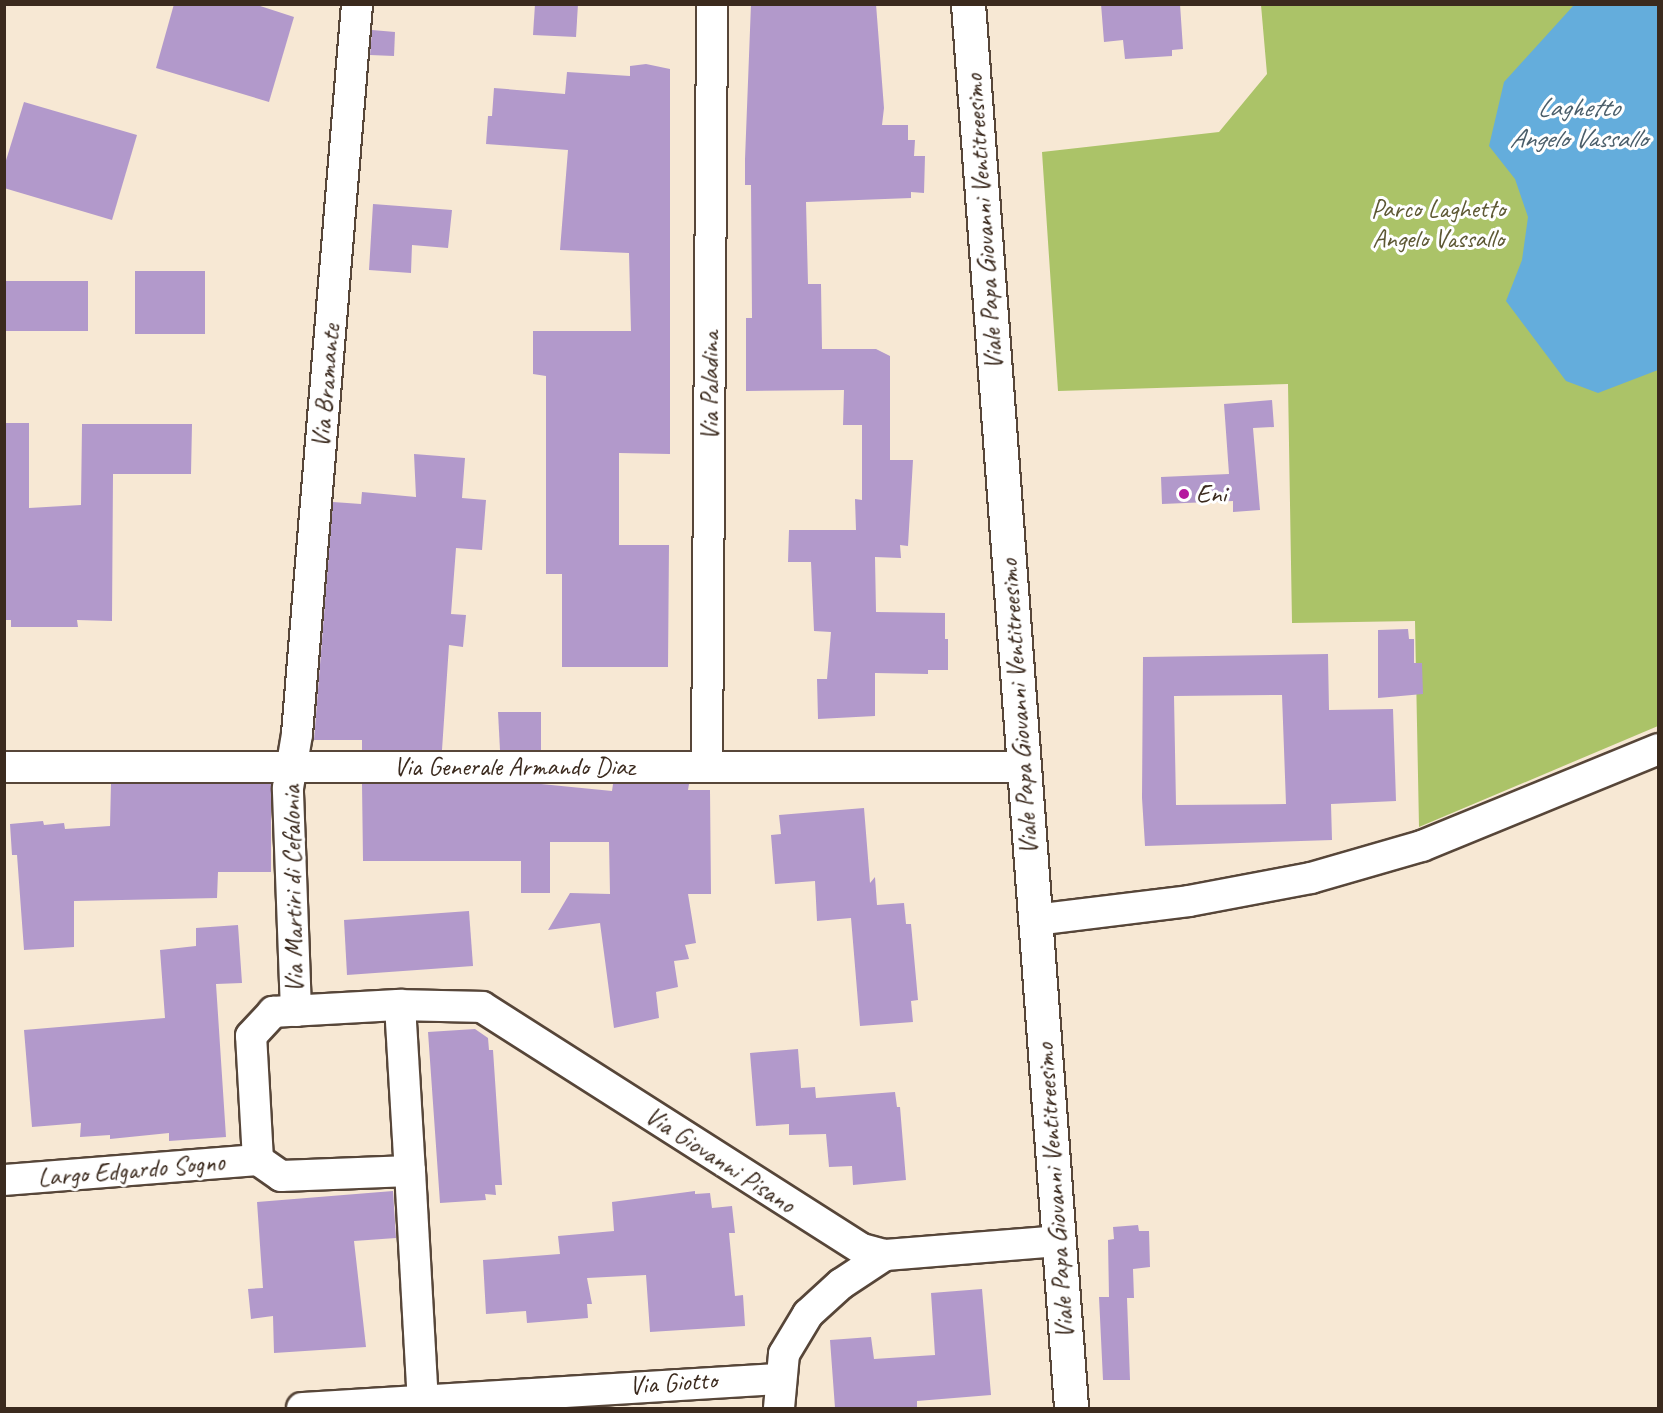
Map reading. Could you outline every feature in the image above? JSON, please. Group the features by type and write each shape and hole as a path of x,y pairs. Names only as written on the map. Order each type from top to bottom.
{"street":[{"name":"Via Bramante","path":"292,767 357,4"},
{"name":"Via Paladina","path":"707,767 712,4"},
{"name":"Viale Papa Giovanni Ventitreesimo","path":"968,4 1071,1408"},
{"path":"1035,920 1189,901 1311,878 1422,846 1659,749"},
{"name":"Via Generale Armando Diaz","path":"4,767 1024,767"},
{"name":"Via Martiri di Cefalonia","path":"292,767 288,788 296,1011"},
{"path":"400,1005 423,1400"},
{"name":"Via Giovanni Pisano","path":"258,1160 251,1036 273,1012 400,1005 482,1006 842,1239 885,1255 1058,1241"},
{"path":"258,1160 281,1176 410,1171"},
{"name":"Largo Edgardo Sogno","path":"4,1180 258,1160"},
{"path":"779,1408 784,1354 808,1314 841,1284 885,1255"},
{"name":"Via Giotto","path":"303,1408 780,1379"}],"green space":[{"name":"Parco Laghetto Angelo Vassallo","path":"1261,5 1658,5 1658,726 1419,827 1415,621 1292,623 1288,384 1058,391 1042,152 1219,132 1267,74"}],"water":[{"name":"Laghetto Angelo Vassallo","path":"1574,5 1658,5 1658,370 1598,393 1566,381 1506,301 1522,260 1528,217 1515,179 1489,146 1504,82"}],"building":[{"path":"174,4 254,4 294,17 269,102 156,68"},
{"path":"535,4 578,4 576,37 533,35"},
{"path":"751,4 876,4 884,108 882,125 908,125 908,140 915,140 914,156 925,156 924,193 911,192 911,198 806,202 808,284 821,284 822,349 876,349 890,356 890,460 913,460 908,546 900,545 901,558 875,557 876,612 945,613 948,670 928,670 928,674 875,673 875,716 818,719 817,679 827,679 831,632 814,631 811,562 788,562 789,530 856,530 855,499 862,500 862,425 843,425 844,390 746,391 746,318 752,318 751,185 745,185"},
{"path":"1101,4 1180,4 1183,49 1172,50 1172,56 1125,59 1123,40 1104,42"},
{"path":"372,30 395,32 394,56 370,55"},
{"path":"646,64 670,69 670,454 619,453 619,545 669,545 668,667 562,667 562,574 546,574 546,376 533,374 533,331 631,331 629,253 560,250 568,150 486,144 488,116 492,116 494,88 565,94 567,72 630,76 630,66"},
{"path":"24,102 137,135 112,220 4,188 4,167"},
{"path":"373,204 452,210 448,248 412,245 411,273 369,270"},
{"path":"135,271 205,271 205,334 135,334"},
{"path":"4,281 88,281 88,331 4,331"},
{"path":"1272,400 1274,427 1253,428 1260,510 1233,512 1233,501 1162,504 1161,477 1229,474 1224,404"},
{"path":"4,423 29,423 29,508 81,505 82,424 192,424 191,474 113,474 112,621 77,620 78,627 11,627 11,620 4,620"},
{"path":"414,454 465,458 462,498 486,500 482,550 456,548 451,614 466,615 463,647 449,645 442,750 362,750 362,740 314,740 333,502 361,504 362,492 416,497"},
{"path":"1408,629 1409,639 1414,639 1414,663 1422,663 1423,694 1378,698 1378,630"},
{"path":"1328,654 1329,710 1393,709 1396,801 1331,804 1332,840 1145,846 1142,798 1143,657","holes":["1282,695 1286,804 1176,805 1174,696"]},
{"path":"498,712 541,712 541,750 500,750"},
{"path":"111,784 271,784 271,872 218,872 217,898 74,901 74,947 24,950 17,855 12,855 10,824 43,821 44,825 64,823 65,829 110,826"},
{"path":"362,784 541,784 612,791 613,784 689,784 688,790 710,790 711,894 688,894 696,943 685,945 689,959 674,961 678,987 656,992 659,1018 614,1028 600,923 548,930 570,893 610,894 609,842 550,842 550,893 521,893 521,861 363,861"},
{"path":"864,808 870,883 875,877 877,905 904,903 906,924 911,924 918,1000 911,1001 913,1022 860,1026 851,918 817,921 815,881 775,884 771,835 781,834 779,815"},
{"path":"469,911 473,966 347,975 344,920"},
{"path":"238,925 242,983 216,984 226,1137 169,1141 169,1133 110,1139 110,1135 80,1137 81,1123 32,1127 24,1030 165,1018 160,950 196,946 196,928"},
{"path":"475,1029 488,1038 489,1050 493,1050 502,1185 495,1185 496,1195 485,1194 486,1200 440,1203 428,1032"},
{"path":"798,1049 801,1088 815,1087 816,1098 895,1092 897,1107 900,1107 906,1180 853,1185 852,1166 829,1167 826,1134 789,1135 789,1124 756,1126 750,1053"},
{"path":"393,1191 396,1238 354,1241 366,1347 274,1353 273,1316 251,1319 248,1289 263,1288 257,1202"},
{"path":"695,1191 695,1194 710,1193 712,1208 732,1206 735,1233 729,1233 735,1296 743,1295 745,1326 650,1332 646,1275 587,1278 592,1304 587,1304 588,1318 527,1323 526,1311 486,1314 483,1260 560,1254 558,1236 614,1231 612,1202"},
{"path":"1138,1225 1139,1231 1149,1231 1150,1267 1133,1269 1134,1298 1127,1298 1130,1380 1103,1380 1099,1297 1109,1297 1108,1240 1114,1239 1113,1227"},
{"path":"982,1289 991,1395 917,1401 917,1408 835,1408 830,1340 871,1337 874,1359 935,1355 931,1293"}],"place":[{"name":"Eni","path":"1184,494"}]}
